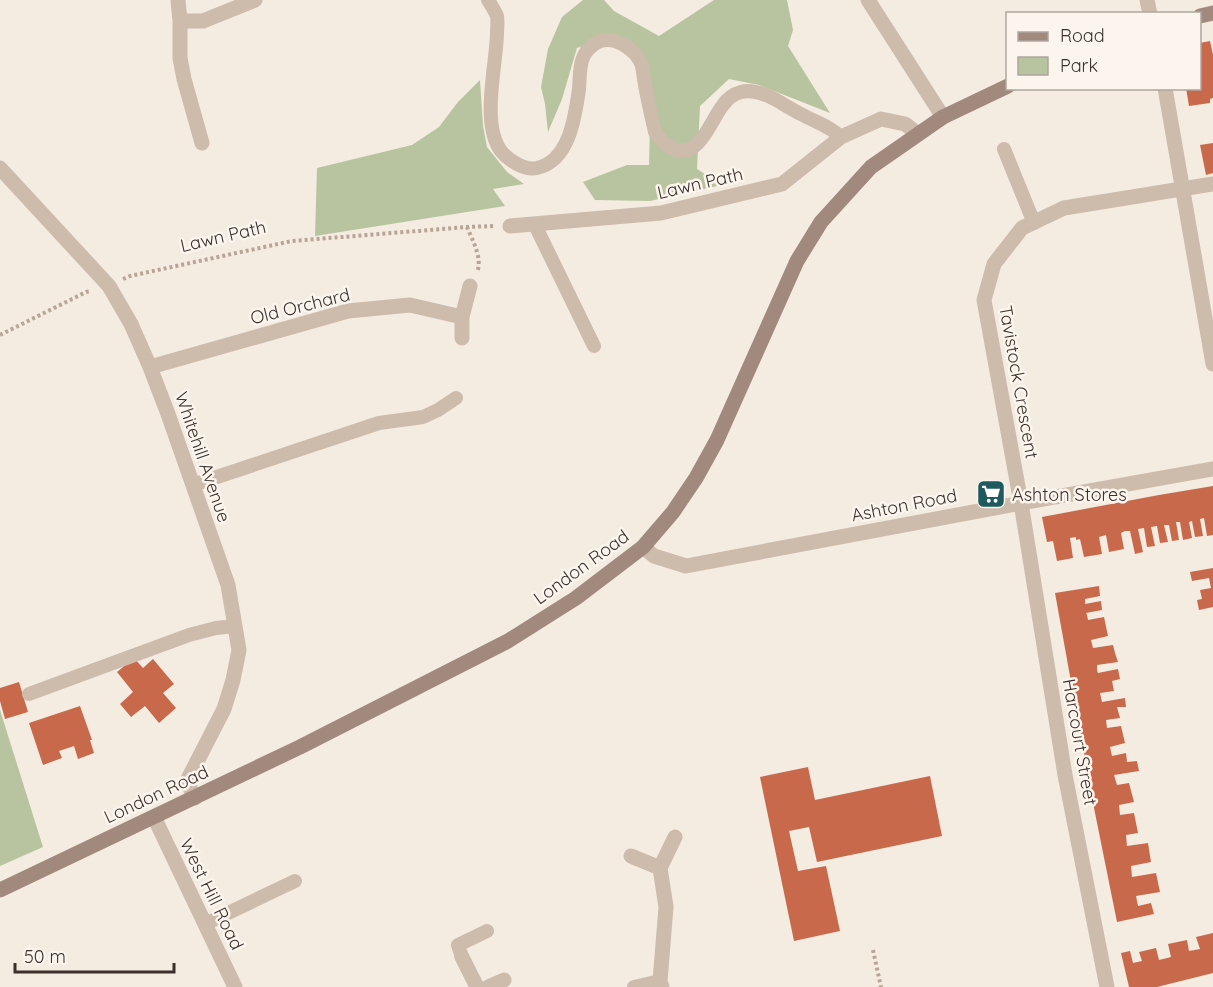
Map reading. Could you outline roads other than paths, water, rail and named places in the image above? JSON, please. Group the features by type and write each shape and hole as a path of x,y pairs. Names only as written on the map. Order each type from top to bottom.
{"street":[{"path":"178,0 180,58 202,142"},
{"path":"180,21 203,21 255,0"},
{"path":"868,0 943,117"},
{"name":"London Road","path":"0,890 195,798 411,692 508,641 576,598 643,547 673,512 696,478 717,440 797,261 820,222 871,167 943,117 1006,87"},
{"path":"1165,90 1213,364"},
{"name":"Lawn Path","path":"510,226 661,213 782,184 841,136 881,119 904,124 918,134"},
{"name":"Whitehill Avenue","path":"0,168 109,286 131,324 150,367 228,585 239,650 224,709 188,779 195,798"},
{"name":"Tavistock Crescent","path":"1021,503 984,300 994,264 1022,228 1064,208 1213,184"},
{"path":"462,338 462,317 470,286"},
{"name":"Old Orchard","path":"150,367 348,311 410,305 462,317"},
{"name":"Ashton Road","path":"643,547 654,556 686,566 1213,469"},
{"name":"Harcourt Street","path":"1021,503 1065,775 1107,987"},
{"name":"West Hill Road","path":"154,817 235,987"},
{"path":"661,984 666,907 660,868 675,837"},
{"path":"631,856 660,868"},
{"path":"462,957 477,987"},
{"path":"488,987 504,980"}],"lane":[{"path":"488,0 497,17 497,49 491,99 493,136 502,152 513,162 532,169 546,166 556,158 566,144 577,104 582,61 586,51 603,40 614,40 626,46 641,63 655,132 660,140 673,149 690,150 701,140 723,105 733,96 743,92 756,92 773,98 841,136"},
{"path":"1004,148 1034,223"},
{"path":"535,225 594,346"},
{"path":"193,485 379,423 423,417 456,398"},
{"path":"29,694 189,635 235,626"},
{"path":"205,924 295,881"},
{"path":"462,957 458,945 488,931"},
{"path":"633,987 661,984"}],"place":[{"name":"Ashton Stores","path":"991,494"}]}
